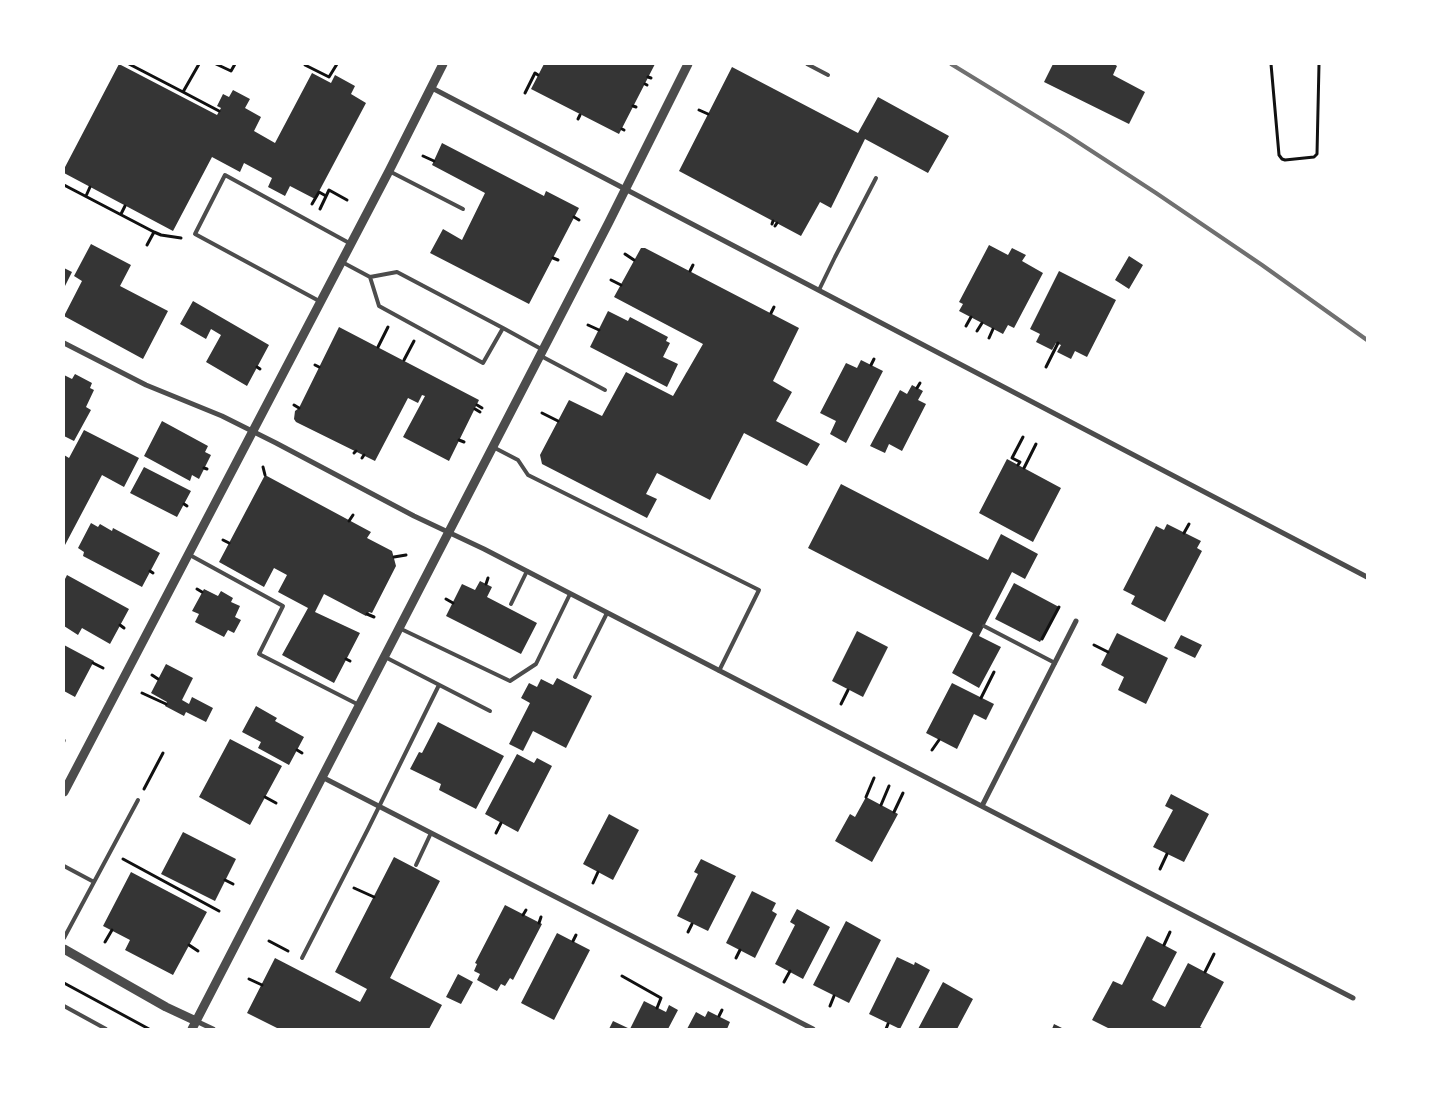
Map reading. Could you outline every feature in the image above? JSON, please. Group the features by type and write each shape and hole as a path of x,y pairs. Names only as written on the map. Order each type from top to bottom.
{"street":[{"path":"64,792 342,262 443,64"},
{"path":"194,1025 626,189 688,64"},
{"path":"432,88 1367,577"},
{"path":"64,342 160,392 222,416 253,431 414,516 527,571 1353,998"},
{"path":"982,806 1076,621"},
{"path":"322,776 814,1029"},
{"path":"64,949 194,1025 213,1029"}],"lane":[{"path":"807,64 828,75"},
{"path":"389,171 464,209"},
{"path":"321,302 195,234 225,175 351,244"},
{"path":"819,290 834,257 876,178"},
{"path":"342,262 370,277 397,272 503,328 541,353 605,390"},
{"path":"370,277 379,306 483,363 503,328"},
{"path":"493,447 518,460 528,475 759,590 719,670"},
{"path":"188,554 283,606 259,654 359,705"},
{"path":"512,604 527,571"},
{"path":"399,628 510,681 536,664 570,594"},
{"path":"575,676 607,613"},
{"path":"984,626 1055,663"},
{"path":"384,657 490,711"},
{"path":"302,958 380,806 439,685"},
{"path":"64,938 138,800"},
{"path":"416,865 431,833"},
{"path":"64,866 94,882"},
{"path":"64,1006 106,1029"}],"path":[{"path":"129,64 219,111"},
{"path":"183,92 198,64"},
{"path":"216,64 231,71 235,64"},
{"path":"306,64 329,78 336,64"},
{"path":"1271,64 1280,155 1285,160 1314,157 1316,154 1319,64"},
{"path":"525,93 535,73 538,75"},
{"path":"700,110 708,114"},
{"path":"578,119 580,114"},
{"path":"423,156 434,161"},
{"path":"64,185 154,232 180,238"},
{"path":"86,196 90,187"},
{"path":"320,208 329,190 347,200"},
{"path":"312,204 319,192 326,196"},
{"path":"121,214 125,206"},
{"path":"574,217 579,220"},
{"path":"147,245 154,232"},
{"path":"625,254 634,260"},
{"path":"553,258 558,260"},
{"path":"690,271 693,265"},
{"path":"611,280 621,285"},
{"path":"771,313 774,307"},
{"path":"378,347 394,315"},
{"path":"966,326 970,317"},
{"path":"977,331 982,322"},
{"path":"588,325 598,330"},
{"path":"404,360 420,329"},
{"path":"989,338 993,329"},
{"path":"1046,368 1058,343"},
{"path":"871,365 874,359"},
{"path":"314,365 319,367"},
{"path":"917,388 920,383"},
{"path":"294,405 299,408"},
{"path":"480,412 476,407 482,408"},
{"path":"542,413 558,421"},
{"path":"1018,465 1020,462 1012,458 1023,437"},
{"path":"459,440 464,442"},
{"path":"1024,468 1036,444"},
{"path":"263,467 264,475"},
{"path":"349,520 352,515"},
{"path":"1184,533 1189,524"},
{"path":"222,540 229,543"},
{"path":"394,557 406,555"},
{"path":"486,584 488,578"},
{"path":"197,589 202,592"},
{"path":"446,599 453,603"},
{"path":"1040,642 1059,607"},
{"path":"367,614 374,617"},
{"path":"120,625 124,628"},
{"path":"1094,645 1108,652"},
{"path":"93,663 103,668"},
{"path":"981,698 994,672"},
{"path":"152,675 158,678"},
{"path":"841,704 848,690"},
{"path":"142,693 166,704"},
{"path":"932,750 939,740"},
{"path":"297,750 302,753"},
{"path":"138,800 163,753"},
{"path":"866,797 874,778"},
{"path":"881,805 889,786"},
{"path":"894,812 903,793"},
{"path":"265,797 276,802"},
{"path":"496,833 501,823"},
{"path":"110,852 219,911"},
{"path":"1160,869 1167,854"},
{"path":"593,883 598,872"},
{"path":"225,880 234,884"},
{"path":"352,887 374,897"},
{"path":"524,915 526,910"},
{"path":"539,923 541,918"},
{"path":"688,932 692,924"},
{"path":"105,942 112,930"},
{"path":"1164,945 1170,932"},
{"path":"574,941 576,936"},
{"path":"269,941 302,958"},
{"path":"189,945 198,951"},
{"path":"736,958 740,950"},
{"path":"1205,972 1214,954"},
{"path":"784,982 790,972"},
{"path":"622,976 661,998 657,1008"},
{"path":"249,979 262,986"},
{"path":"64,982 149,1029"},
{"path":"830,1006 834,996"},
{"path":"718,1016 722,1010"},
{"path":"886,1029 888,1024"}],"building":[{"path":"119,64 217,115 221,108 217,106 223,94 229,97 233,90 250,99 245,108 261,117 254,131 275,143 312,73 331,83 335,75 355,86 351,94 366,103 315,199 290,186 285,196 268,187 272,178 244,163 240,172 212,157 173,231 64,173 64,169"},
{"path":"544,64 655,64 619,134 531,89"},
{"path":"1053,64 1114,64 1117,66 1113,75 1145,92 1129,124 1044,82"},
{"path":"732,67 858,133 878,97 949,136 928,173 865,139 831,208 820,202 801,236 679,171"},
{"path":"442,143 544,196 546,191 579,208 529,304 430,253 443,229 462,240 485,193 432,165"},
{"path":"91,244 131,265 120,286 168,311 143,359 64,316 82,281 74,276"},
{"path":"989,245 1008,255 1012,248 1026,255 1022,261 1043,273 1014,328 1008,325 1003,334 959,311 963,304 959,302"},
{"path":"641,248 645,248 799,328 773,381 792,392 776,421 820,444 807,466 744,433 710,500 657,473 646,494 657,499 647,518 542,464 540,455 569,400 602,416 626,372 673,396 703,344 614,297"},
{"path":"1129,256 1143,265 1129,289 1115,280"},
{"path":"64,268 72,272 64,288"},
{"path":"1059,271 1116,300 1087,357 1075,351 1071,359 1057,352 1061,345 1056,343 1052,350 1036,342 1040,334 1030,329"},
{"path":"193,301 269,345 247,386 206,362 221,335 211,329 206,339 180,324"},
{"path":"608,311 628,321 630,317 668,337 666,341 670,343 663,357 678,364 667,387 590,347"},
{"path":"339,327 479,400 449,461 403,437 425,396 422,395 418,403 408,398 375,461 296,422 294,419 295,411 299,408"},
{"path":"861,360 883,371 846,443 830,434 836,421 820,413 846,363 857,368"},
{"path":"75,374 92,383 90,388 94,390 86,407 91,410 74,441 64,436 64,375 72,379"},
{"path":"912,385 923,391 918,400 926,404 902,451 889,444 885,453 870,446 900,390 907,394"},
{"path":"162,421 208,446 205,452 211,455 199,479 192,475 190,481 144,456"},
{"path":"84,430 139,458 124,487 102,475 64,545 64,455 69,458"},
{"path":"1007,459 1061,488 1033,542 979,513"},
{"path":"144,467 191,491 177,517 130,493"},
{"path":"265,475 371,532 367,538 392,551 396,566 372,613 369,612 366,616 324,594 315,612 360,633 334,683 282,655 308,608 278,592 287,575 274,568 264,587 219,562"},
{"path":"841,484 988,560 1001,534 1038,554 1025,579 1012,572 979,636 1001,647 979,688 952,673 973,633 808,548"},
{"path":"91,523 98,527 100,524 112,531 113,528 160,553 142,587 83,556 84,552 78,548"},
{"path":"1167,524 1201,541 1197,548 1202,551 1165,622 1131,604 1135,596 1123,590 1156,526 1164,530"},
{"path":"67,575 129,609 110,644 82,628 78,635 64,626 64,581"},
{"path":"480,581 492,587 487,597 537,623 521,654 446,616 462,584 475,590"},
{"path":"1014,583 1059,607 1040,642 995,619"},
{"path":"204,589 218,596 221,591 233,598 231,602 240,606 235,617 241,620 234,633 228,630 224,637 195,622 199,614 192,611"},
{"path":"857,631 888,647 863,697 832,681"},
{"path":"1117,633 1168,658 1146,704 1118,690 1124,677 1101,665"},
{"path":"1181,635 1202,645 1195,658 1174,648"},
{"path":"64,645 94,661 75,697 64,691"},
{"path":"166,664 193,678 182,700 189,704 192,697 213,708 206,722 186,712 184,716 165,706 167,702 151,693"},
{"path":"557,678 592,696 566,748 533,731 523,751 509,744 530,703 521,698 529,683 537,687 541,679 553,685"},
{"path":"952,683 994,704 986,720 974,714 957,749 926,733"},
{"path":"256,706 277,718 275,721 304,737 289,765 258,748 261,742 242,732"},
{"path":"438,722 504,756 476,809 439,790 441,784 410,769 419,752 422,753"},
{"path":"230,739 282,766 250,825 199,797"},
{"path":"517,754 534,763 537,758 552,766 518,832 485,814"},
{"path":"1171,794 1209,814 1184,862 1153,847 1173,810 1165,806"},
{"path":"866,797 898,814 872,862 835,841 850,814 855,817"},
{"path":"609,814 639,830 613,880 583,864"},
{"path":"183,832 236,859 215,901 161,874"},
{"path":"394,857 440,881 390,978 442,1005 429,1029 279,1029 247,1013 275,958 360,1002 367,989 335,972"},
{"path":"701,859 736,876 708,931 677,916 698,874 694,872"},
{"path":"131,872 207,912 173,975 125,950 130,940 103,926"},
{"path":"752,891 776,903 772,911 777,914 755,958 726,943"},
{"path":"505,905 542,924 513,980 510,978 505,986 501,984 497,991 477,980 480,974 474,971 477,964 475,963"},
{"path":"797,909 830,927 803,979 775,964 795,925 790,922"},
{"path":"846,921 881,940 849,1003 813,985"},
{"path":"557,933 590,950 554,1020 521,1003"},
{"path":"1147,936 1177,952 1152,1000 1165,1007 1188,963 1224,982 1200,1027 1204,1029 1110,1029 1092,1020 1113,981 1122,985"},
{"path":"897,957 914,965 915,962 930,970 900,1029 869,1014"},
{"path":"458,974 473,982 461,1004 446,997"},
{"path":"943,982 973,999 957,1029 918,1029"},
{"path":"644,1001 666,1012 669,1005 678,1010 668,1029 630,1029"},
{"path":"708,1011 730,1022 727,1029 687,1029 696,1012 705,1017"},
{"path":"613,1021 630,1029 609,1029"},
{"path":"1054,1024 1064,1029 1052,1029"}],"railway":[{"path":"951,64 1067,135 1156,193 1262,265 1367,340"}]}
